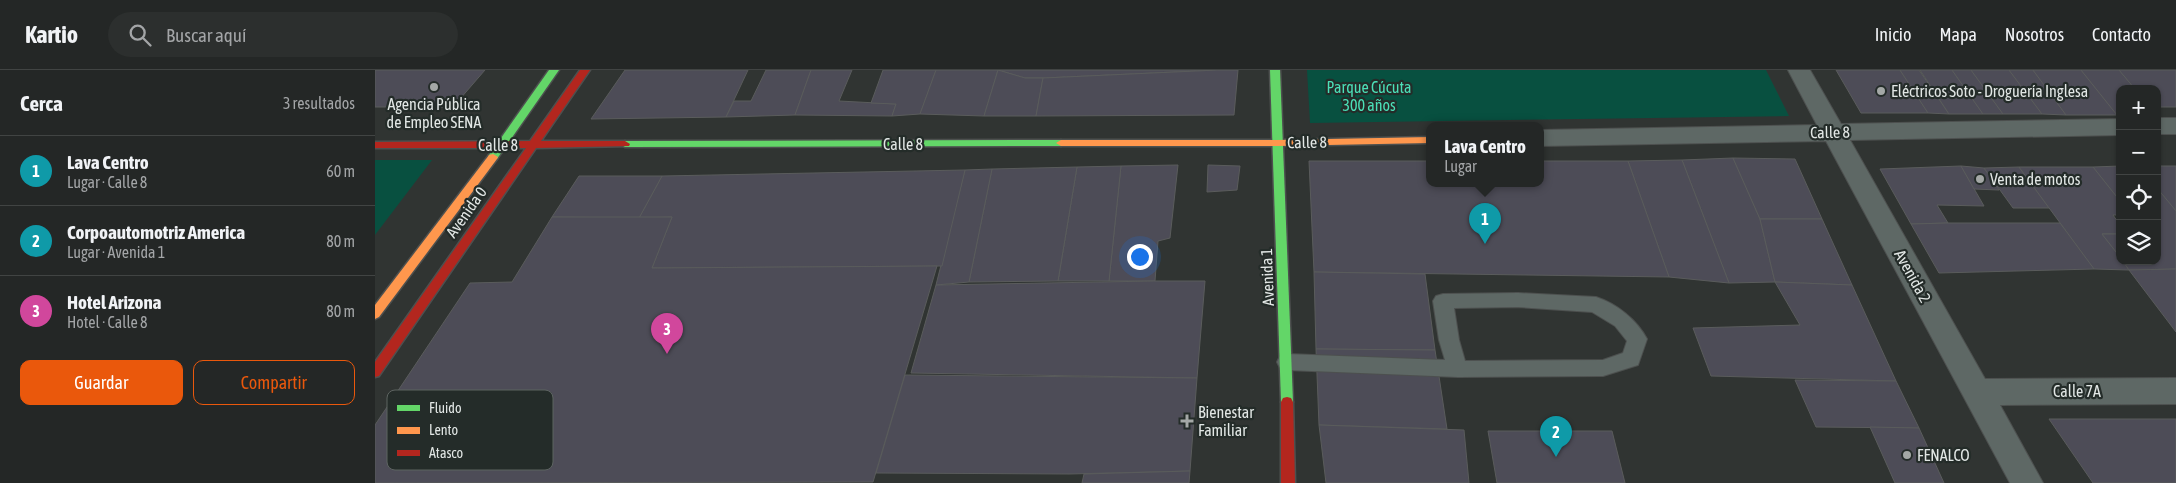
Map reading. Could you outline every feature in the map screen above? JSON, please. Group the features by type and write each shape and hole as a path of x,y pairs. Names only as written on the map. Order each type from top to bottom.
{"street":[{"name":"Avenida 0","path":"375,314 501,146 554,70"},
{"name":"Avenida 0","path":"375,372 585,70"},
{"name":"Avenida 1","path":"1275,70 1287,362 1288,483"},
{"name":"Avenida 2","path":"1799,70 2027,483"},
{"path":"2161,126 2176,126"},
{"name":"Calle 8","path":"1544,138 2116,127"},
{"name":"Calle 8","path":"375,145 1277,143 1426,140"},
{"name":"Calle 7A","path":"1977,392 2176,391"}],"lane":[{"path":"1287,362 1458,369 1603,368 1631,359 1637,339 1622,321 1596,305 1518,300 1443,301 1449,340 1458,369"}],"green space":[{"name":"Parque Cúcuta 300 años","path":"1307,70 1766,70 1789,116 1310,123"},
{"path":"375,160 432,160 375,235"}],"building":[{"path":"375,70 485,70 453,107 375,107"},
{"path":"625,70 748,70 726,117 591,119"},
{"path":"766,70 811,70 795,115 726,117 734,101 751,101"},
{"path":"811,70 852,70 839,101 896,104 892,116 795,115"},
{"path":"883,70 936,70 920,114 892,116 896,104 871,103"},
{"path":"936,70 998,70 984,116 920,114"},
{"path":"998,70 1218,70 1025,78"},
{"path":"998,70 1025,78 1043,78 1036,116 984,116"},
{"path":"1238,70 1234,115 1036,116 1043,78"},
{"name":"Eléctricos Soto - Droguería Inglesa","path":"1836,70 1900,70 1928,113 1861,113"},
{"path":"1900,70 1919,70 1949,114 1928,113"},
{"path":"1920,70 1952,70 1983,114 1949,114"},
{"path":"1952,70 1971,70 2003,114 1983,114"},
{"path":"1971,70 2009,70 2042,114 2003,114"},
{"path":"2009,70 2033,70 2066,115 2042,114"},
{"path":"2033,70 2081,70 2116,114 2066,115"},
{"path":"2081,70 2119,70 2132,85 2116,85 2116,114"},
{"path":"2119,70 2176,70 2176,107 2161,107 2161,85 2132,85"},
{"path":"1733,158 1760,219 1775,282 1729,283 1682,160"},
{"path":"1733,158 1795,159 1822,219 1760,219"},
{"path":"1682,160 1729,283 1669,277 1628,161"},
{"path":"1309,161 1426,161 1426,187 1544,187 1544,161 1628,161 1669,277 1314,272"},
{"path":"1178,165 1170,238 1158,241 1155,281 1109,281 1121,166"},
{"path":"1208,165 1240,166 1237,190 1207,192"},
{"path":"1121,166 1109,281 1058,281 1077,167"},
{"path":"1961,166 1984,206 1937,205 1948,223 1911,224 1880,169"},
{"name":"Venta de motos","path":"1961,166 1984,168 1999,190 1974,189"},
{"path":"2116,166 2116,196 2093,167"},
{"path":"2161,166 2176,166 2176,211 2161,193"},
{"path":"1077,167 1058,281 969,282 992,169"},
{"path":"2019,167 2049,208 2013,208 1984,168"},
{"path":"2019,167 2093,167 2116,196 2116,215 2113,215 2116,219 2116,234 2102,234 2116,252 2116,265 2126,265 2129,270 2094,269"},
{"path":"992,169 969,282 936,285 965,170"},
{"path":"965,170 942,266 652,268 672,217 639,218 662,176"},
{"path":"579,176 662,176 639,218 552,217"},
{"path":"2161,193 2176,211 2176,269 2129,270 2126,265 2161,265"},
{"path":"552,217 672,217 652,268 937,266 873,482 375,483 375,425 387,407 387,470 553,470 553,390 398,390 470,283 512,282"},
{"path":"1760,219 1822,219 1852,285 1775,282"},
{"path":"2060,223 2094,269 1939,273 1911,224"},
{"path":"2102,234 2116,234 2116,252"},
{"path":"2176,269 2176,332 2129,270"},
{"path":"1314,272 1425,274 1435,350 1316,349"},
{"path":"1205,281 1197,378 911,373 936,285"},
{"path":"1775,282 1852,285 1896,381 1711,376 1693,328 1800,325"},
{"path":"1316,349 1435,350 1447,429 1319,425"},
{"path":"905,375 1197,378 1190,471 1069,474 876,473"},
{"path":"1795,380 1896,381 1919,428 1816,427"},
{"path":"2049,419 2176,419 2176,483 2093,483"},
{"path":"1319,425 1464,430 1469,483 1326,483"},
{"name":"FENALCO","path":"1870,427 1919,428 1944,483 1895,483"},
{"path":"1488,431 1612,431 1625,483 1497,483"},
{"path":"1190,471 1189,483 1082,483 1084,474"}],"traffic: fast":[{"path":"493,157 554,70"},
{"path":"1275,70 1287,402"},
{"path":"625,144 1061,143"}],"traffic: slow":[{"path":"1061,143 1277,143 1426,140"},
{"path":"375,314 493,157"}],"traffic: jam":[{"path":"375,372 585,70"},
{"path":"375,145 625,144"},
{"path":"1287,402 1288,483"}],"place":[{"name":"Agencia Pública de Empleo SENA","path":"434,87"},
{"name":"Eléctricos Soto - Droguería Inglesa","path":"1881,91"},
{"name":"Venta de motos","path":"1980,179"},
{"name":"Lava Centro","path":"1485,244"},
{"name":"Hotel Arizona","path":"667,354"},
{"name":"Bienestar Familiar","path":"1187,421"},
{"name":"FENALCO","path":"1907,455"},
{"name":"Corpoautomotriz America","path":"1556,457"}]}
